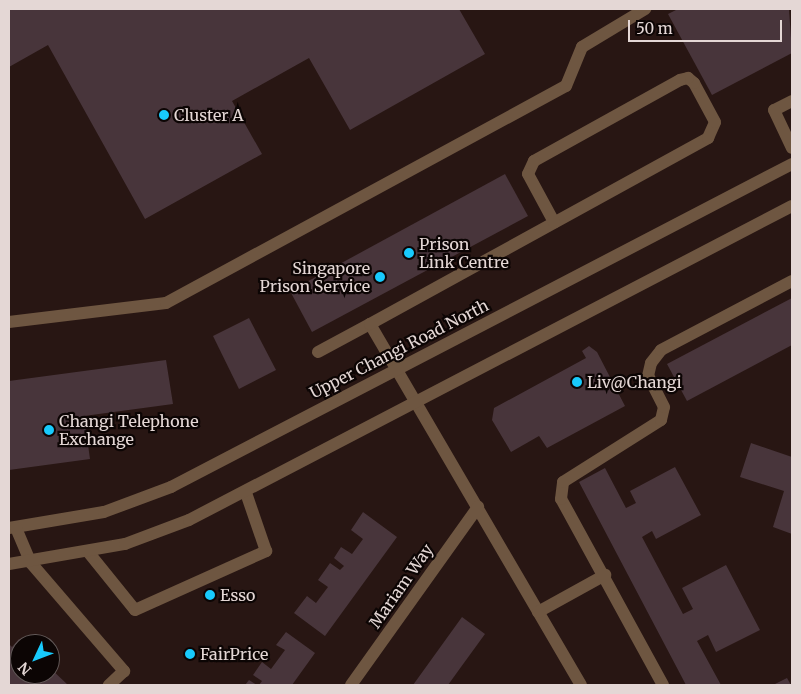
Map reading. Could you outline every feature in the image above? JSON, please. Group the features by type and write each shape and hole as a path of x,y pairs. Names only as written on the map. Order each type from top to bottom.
{"street":[{"path":"9,322 166,303 564,87 582,47 645,9"},
{"path":"318,352 708,138 715,122 694,83 688,78 680,80 534,161 528,174 554,222"},
{"path":"792,101 774,110 792,148"},
{"name":"Upper Changi Road North","path":"12,528 104,512 171,487 394,369 792,164"},
{"path":"9,564 89,553 125,544 246,493 415,406 792,206"},
{"path":"663,685 605,575 561,499 564,482 661,420 664,407 648,376 651,363 662,350 792,281"},
{"path":"370,324 415,406 478,507 581,685"},
{"path":"89,553 135,610 266,551 246,493"},
{"name":"Mariam Way","path":"351,685 478,507"},
{"path":"12,528 31,562 124,671 109,685"},
{"path":"538,612 605,575"}],"building":[{"name":"Cluster A","path":"9,9 459,9 485,54 350,130 309,58 232,101 262,154 145,219 48,45 9,67"},
{"path":"678,9 789,9 792,53 712,95 668,14"},
{"name":"Prison Link Centre","path":"505,174 528,216 312,332 290,291"},
{"path":"792,298 792,345 687,401 667,364"},
{"path":"249,318 276,370 239,389 213,336"},
{"name":"Liv@Changi","path":"589,346 597,352 625,406 547,448 539,436 511,452 492,420 494,408 586,358 582,351"},
{"path":"166,360 173,404 84,416 90,459 9,470 9,381"},
{"path":"751,443 792,457 792,534 773,527 784,491 740,477"},
{"path":"675,467 701,515 656,539 652,531 642,537 683,614 693,609 682,588 726,565 760,630 716,652 708,635 697,641 721,685 686,685 579,482 605,468 626,508 636,503 630,491"},
{"path":"363,512 397,537 325,636 294,613 307,596 316,603 328,587 318,580 330,563 340,570 344,566 334,558 341,547 352,554 363,539 351,530"},
{"path":"462,617 485,634 448,685 413,685"},
{"path":"286,632 315,653 292,685 259,685 262,681 253,675 262,662 271,669 285,650 276,645"},
{"path":"9,644 10,684 60,684 60,677 68,685 9,685"},
{"path":"787,678 791,685 773,685"},
{"path":"249,680 257,685 245,685"}],"place":[{"name":"Cluster A","path":"164,115"},
{"name":"Prison Link Centre","path":"409,253"},
{"name":"Singapore Prison Service","path":"380,277"},
{"name":"Liv@Changi","path":"577,382"},
{"name":"Changi Telephone Exchange","path":"49,430"},
{"name":"Esso","path":"210,595"},
{"name":"FairPrice","path":"190,654"}]}
